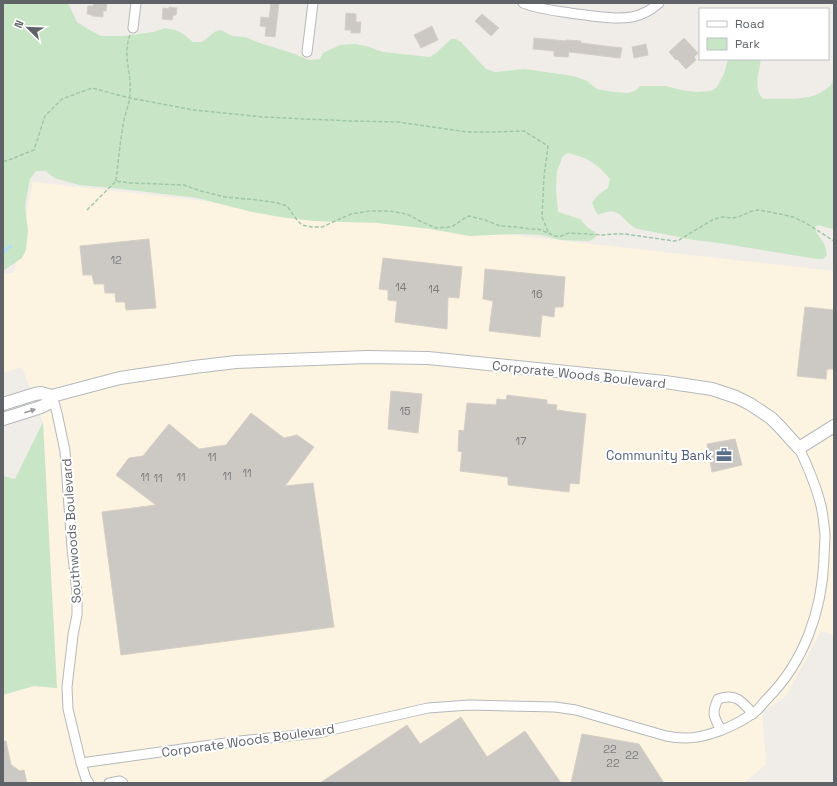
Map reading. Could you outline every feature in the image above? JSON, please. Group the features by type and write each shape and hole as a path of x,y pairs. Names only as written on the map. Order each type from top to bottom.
{"street":[{"path":"133,28 136,3"},
{"path":"307,52 313,3"},
{"path":"523,3 539,8 615,18 633,17 642,14 659,3"},
{"name":"Corporate Woods Boulevard","path":"3,404 35,394 41,393 52,396 120,378 194,367 236,362 367,357 428,358 658,381 712,389 736,397 750,404 771,418 799,448 810,472 820,502 825,536 823,569 820,597 811,630 801,654 779,688 753,714 728,728 698,737 676,738 576,710 555,707 469,705 428,708 318,733 240,741 81,763"},
{"name":"Corporate Woods Boulevard","path":"3,419 41,407 47,404 52,396"},
{"name":"Southwoods Boulevard","path":"52,396 65,451 71,540 78,593 77,615 73,635 67,687 68,709 81,763 86,779 89,783"},
{"path":"799,448 834,426"},
{"path":"721,730 714,716 715,707 718,700 725,697 734,697 744,704 753,714"},
{"path":"109,783 120,781 123,783"}],"path":[{"path":"88,210 116,181 123,126 130,98 131,84 126,56 127,42 133,28"},
{"path":"3,161 34,150 45,116 62,99 92,88 130,98 194,110 263,117 398,122 467,132 524,130 548,146 544,176 542,217 549,234"},
{"path":"116,181 184,185 225,197 258,200 284,205 304,226 317,228 352,214 370,211 389,211 407,214 436,228 454,226 470,216 478,217 500,226 537,229 555,236 569,234 625,234 674,241 679,240 714,219 723,217 738,217 752,211 759,210 793,217 806,223 834,241"}],"shaded area":[{"path":"33,182 834,271 834,635 821,631 786,696 762,712 766,764 744,783 3,783 3,695 34,686 57,688 43,422 22,367 3,373 3,274 14,273"}],"green space":[{"path":"3,3 68,3 77,22 101,36 124,36 153,32 165,28 182,33 193,42 202,42 216,31 221,30 232,36 245,37 309,60 320,59 323,53 340,45 355,44 383,52 430,57 451,39 456,39 461,42 486,69 495,72 524,69 567,75 587,81 597,89 613,92 628,93 635,91 640,86 666,86 697,92 711,91 717,87 724,74 728,60 761,60 757,85 763,99 805,98 812,96 820,93 831,85 834,76 834,229 819,225 815,227 817,234 825,245 827,255 823,259 694,240 638,229 632,226 616,212 612,211 598,215 592,203 598,195 608,188 610,179 592,162 568,153 563,156 557,171 556,189 558,212 580,219 587,227 595,232 596,237 590,241 561,240 541,235 517,234 470,236 430,229 377,223 313,221 280,217 252,212 197,198 79,185 54,178 46,171 36,171 30,179 25,206 28,231 26,250 22,258 3,271"},
{"path":"43,422 57,688 34,686 3,695 3,476 15,479"}],"building":[{"path":"94,3 107,3 106,11 103,11 103,17 87,14 88,6 93,6"},
{"path":"271,3 279,3 275,37 265,36 266,27 260,26 261,17 269,18"},
{"path":"169,7 177,8 176,15 173,15 172,20 162,19 163,8 169,9"},
{"path":"346,13 356,14 356,22 361,22 360,33 351,33 351,30 345,30"},
{"path":"482,14 499,28 491,36 475,21"},
{"path":"432,26 438,40 421,48 414,35"},
{"path":"534,38 581,41 581,43 622,48 620,58 569,52 568,57 554,56 554,51 533,49"},
{"path":"684,38 698,53 694,57 696,60 686,69 669,52"},
{"path":"646,44 648,55 634,58 632,47"},
{"path":"149,239 156,308 126,310 125,302 116,302 115,293 105,293 104,284 94,284 92,275 83,275 80,246"},
{"path":"383,258 462,267 459,298 448,297 447,329 395,322 397,301 388,300 388,290 379,289"},
{"path":"485,269 565,277 563,307 555,307 554,317 542,315 540,337 489,331 493,301 483,299"},
{"path":"805,307 834,310 834,369 827,369 826,379 797,376"},
{"path":"391,391 422,394 418,433 388,429"},
{"path":"507,395 547,400 547,404 557,405 556,410 586,414 579,484 570,483 569,492 508,485 508,477 460,471 462,452 458,451 459,430 464,431 467,403 496,405 497,399 506,400"},
{"path":"251,413 284,438 297,435 314,447 285,486 313,483 334,627 121,655 102,512 156,505 116,475 129,458 143,456 169,424 199,449 226,445"},
{"name":"Community Bank","path":"735,439 742,465 712,472 707,444"},
{"path":"461,717 487,757 525,731 561,783 320,783 407,725 420,744"},
{"path":"582,734 639,744 664,783 571,783"},
{"path":"3,741 6,741 11,765 20,771 24,770 27,783 3,783"}],"waterway":[{"path":"3,253 11,246"}],"place":[{"name":"Community Bank","path":"724,455"}]}
